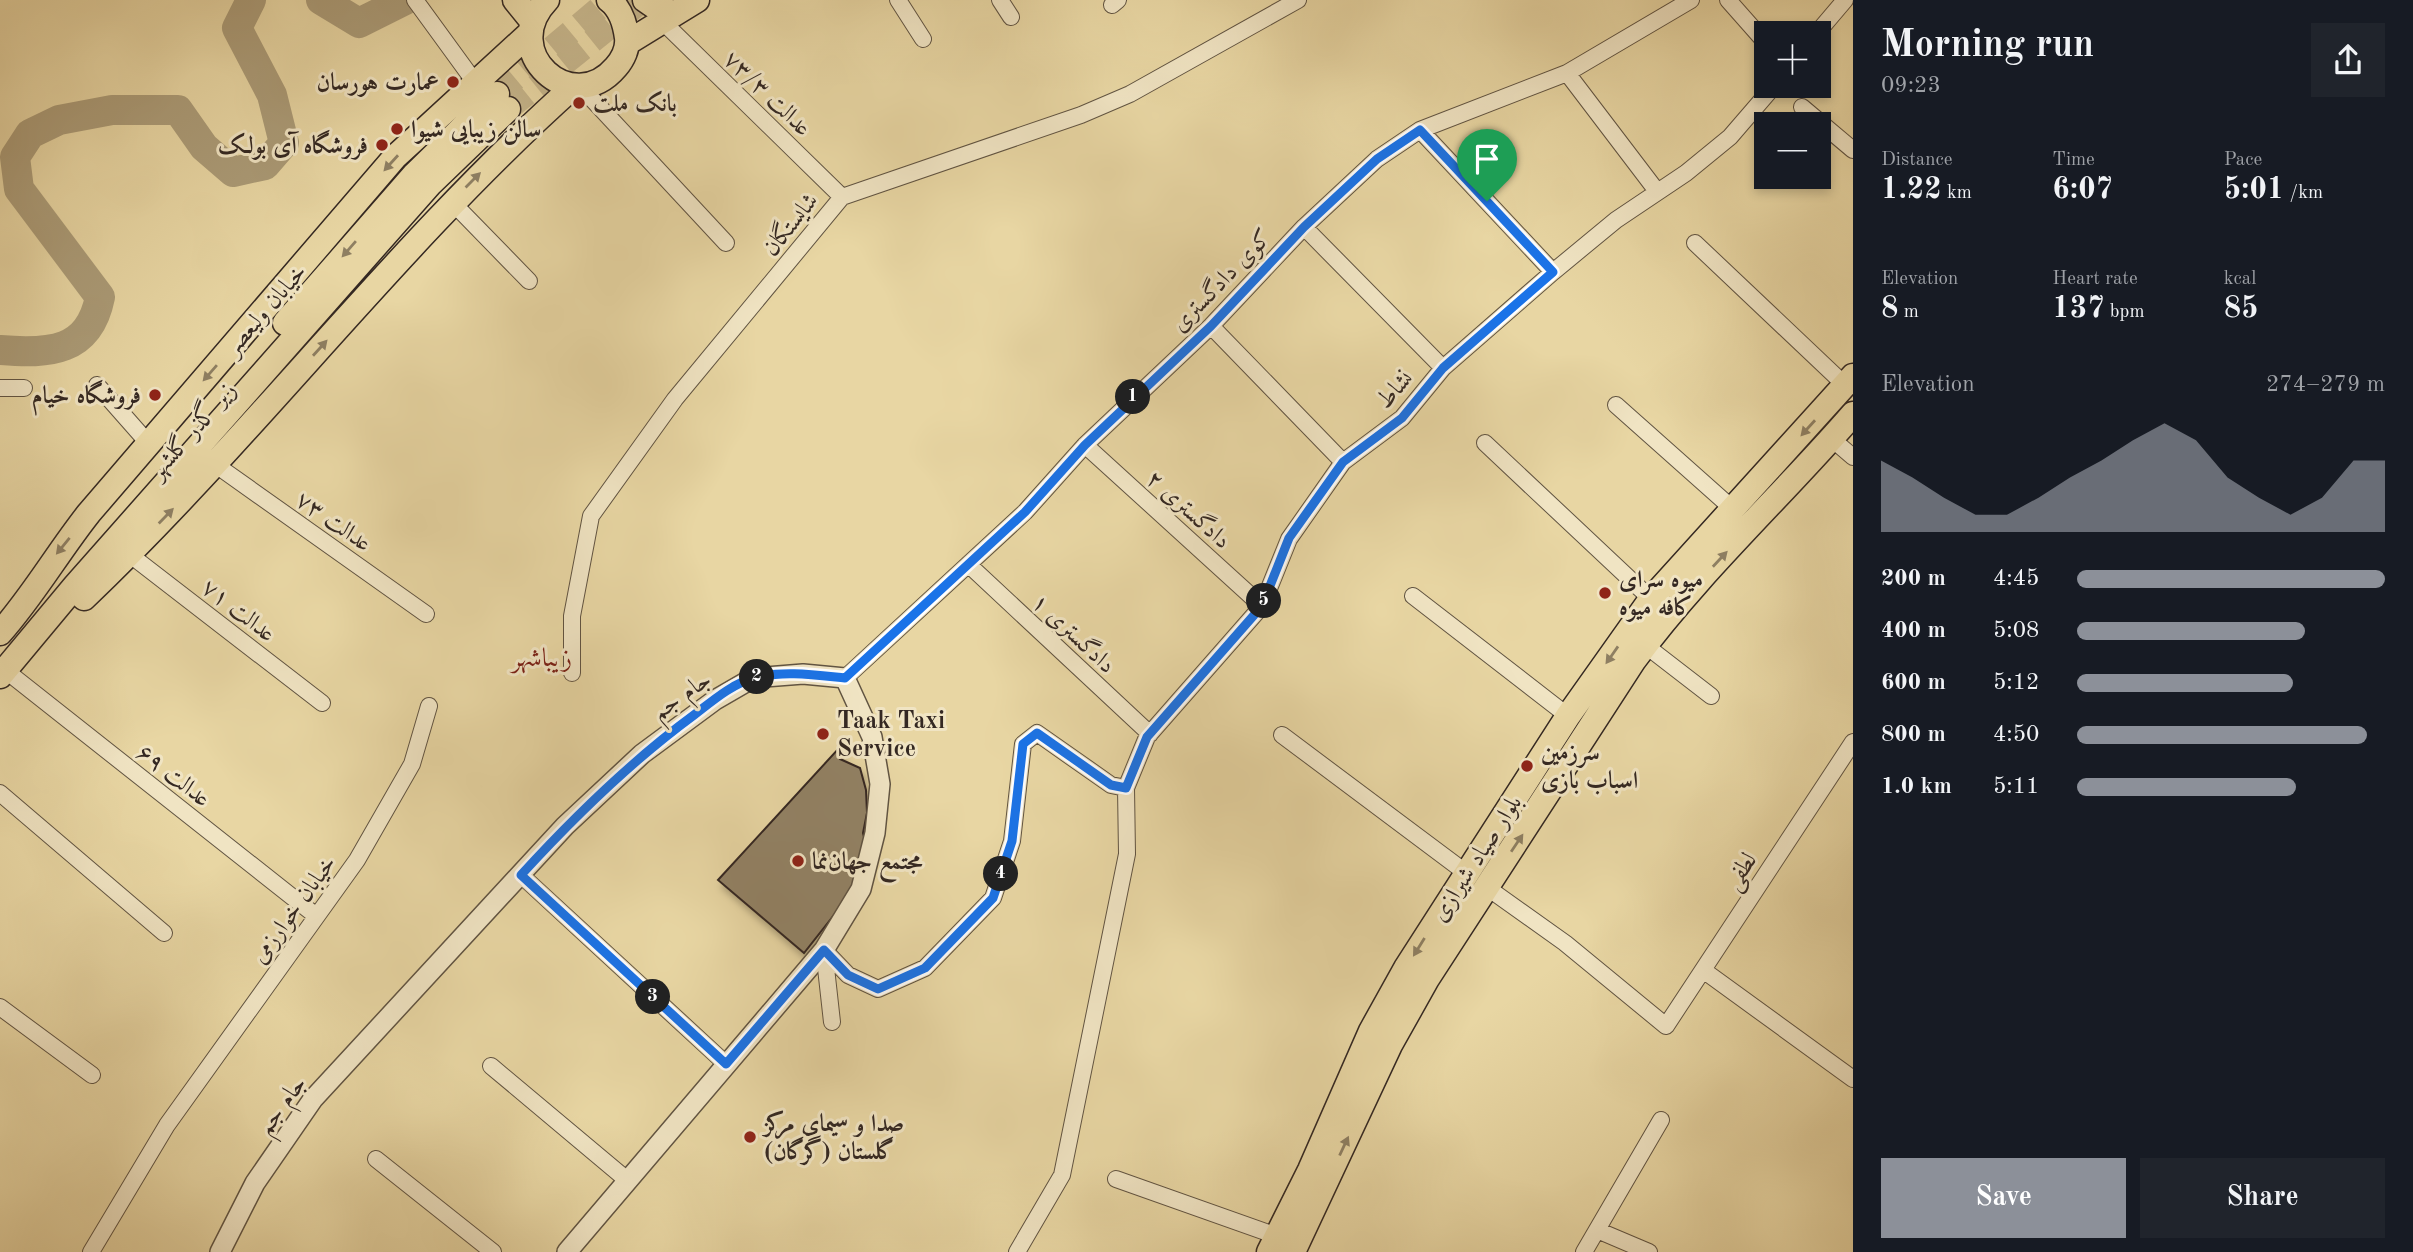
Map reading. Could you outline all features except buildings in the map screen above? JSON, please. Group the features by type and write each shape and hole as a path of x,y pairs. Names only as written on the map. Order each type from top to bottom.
{"main road":[{"path":"515,0 531,27 531,48 541,68 559,82 577,86 593,84 609,76 622,61 627,43 625,23 609,0"},
{"name":"خیابان ولیعصر","path":"24,606 53,558 396,157 491,90 547,0"},
{"path":"645,0 669,17"},
{"path":"627,43 697,0"},
{"path":"491,90 494,79 511,94 518,111 518,136"},
{"path":"3,673 44,627 84,598 216,465 452,201 518,136 577,86"},
{"name":"زیر گذر گلشهر","path":"24,606 66,574 491,90"},
{"name":"زیر گذر گلشهر","path":"44,627 75,586 430,184 491,90"},
{"name":"بلوار صیاد شیرازی","path":"1320,1173 1371,1031 1465,872 1569,716 1651,599 1849,381"},
{"name":"بلوار صیاد شیرازی","path":"1280,1247 1390,1045 1485,886 1513,850 1645,645 1714,565 1794,482 1853,414"},
{"path":"1774,464 1794,482"},
{"path":"1,629 24,606"}],"street":[{"path":"415,0 491,90"},
{"path":"898,0 923,39"},
{"path":"1000,0 1011,17"},
{"name":"شایستگان","path":"572,673 572,616 591,516 676,399 842,197 1081,115 1130,94 1298,0"},
{"name":"کوی دادگستری","path":"845,678 1025,512 1085,445 1211,326 1304,227 1377,159 1420,130 1567,73 1691,0"},
{"path":"1728,0 1754,29"},
{"path":"1827,21 1845,0"},
{"name":"۷۳/۳ عدالت","path":"669,17 842,197"},
{"path":"1567,73 1656,190"},
{"path":"577,86 726,243"},
{"name":"نشاط","path":"1126,788 1150,734 1262,606 1289,538 1343,462 1402,418 1443,368 1553,272 1656,190 1686,173 1730,137 1764,98"},
{"path":"1802,107 1853,150"},
{"path":"1420,130 1553,272"},
{"path":"452,201 529,281"},
{"path":"1304,227 1443,368"},
{"path":"1695,243 1849,381"},
{"path":"1211,326 1343,462"},
{"path":"97,385 149,443"},
{"path":"0,388 24,388"},
{"path":"1616,405 1734,510"},
{"path":"1832,439 1853,457"},
{"path":"1485,443 1651,599"},
{"name":"دادگستری ۲","path":"1085,445 1262,606"},
{"name":"عدالت ۷۳","path":"216,465 426,614"},
{"name":"عدالت ۷۱","path":"129,554 322,703"},
{"name":"دادگستری ۱","path":"969,565 1150,734"},
{"path":"1413,596 1569,716"},
{"path":"1645,645 1711,696"},
{"name":"عدالت ۶۹","path":"3,673 315,915"},
{"name":"جام جم","path":"220,1252 256,1182 313,1099 565,827 642,754 715,700 752,678 803,674 845,678"},
{"path":"567,1252 824,950 861,889 875,833 880,784 872,737 845,678"},
{"name":"خیابان خوارزمی","path":"91,1252 167,1125 357,860 412,764 429,706"},
{"path":"824,950 848,975 878,989 925,968 993,898 1012,841 1023,744 1037,733 1111,785 1126,788 1127,854 1062,1175 1017,1252"},
{"path":"1282,735 1465,872"},
{"name":"لطفی","path":"1485,886 1565,943 1666,1026 1853,742"},
{"path":"0,793 164,933"},
{"path":"521,875 726,1064"},
{"path":"824,950 832,1022"},
{"path":"1703,970 1853,1079"},
{"path":"0,1007 92,1075"},
{"path":"491,1066 627,1180"},
{"path":"1584,1252 1661,1120"},
{"path":"376,1159 493,1252"},
{"path":"1116,1179 1280,1247"},
{"path":"1597,1230 1649,1252"}],"waterway":[{"path":"0,350 35,351 65,346 87,329 95,315 100,297 19,189 15,157 30,134 59,120 112,110 178,110 204,147 233,172 265,165 284,143 272,95 237,28 251,0"},
{"path":"321,0 359,23 405,0"}],"tunnel":[{"path":"497,94 609,0"},
{"path":"508,109 643,0"}],"place":[{"name":"عمارت هورسان","path":"453,82"},
{"name":"بانک ملت","path":"579,103"},
{"name":"سالن زیبایی شیوا","path":"397,129"},
{"name":"فروشگاه آی بولک","path":"382,145"},
{"name":"فروشگاه خیام","path":"155,395"},
{"name":"میوه سرای کافه میوه","path":"1605,593"},
{"name":"Taak Taxi Service","path":"823,734"},
{"name":"سرزمین اسباب بازی","path":"1527,766"},
{"name":"مجتمع جهان‌نما","path":"798,861"},
{"name":"صدا و سیمای مرکز گلستان (گرگان)","path":"750,1137"}],"district":[{"name":"زیباشهر","path":"542,657"}],"route":[{"path":"1420,130 1487,201 1553,272 1443,368 1402,418 1343,462 1289,538 1262,606 1147,737 1126,788 1111,785 1037,733 1023,744 1012,841 993,898 925,968 878,989 848,975 824,950 726,1064 521,875 565,827 642,754 715,700 752,678 803,674 845,678 1025,512 1085,445 1142,388 1211,326 1304,227 1377,159 1420,130"}]}
